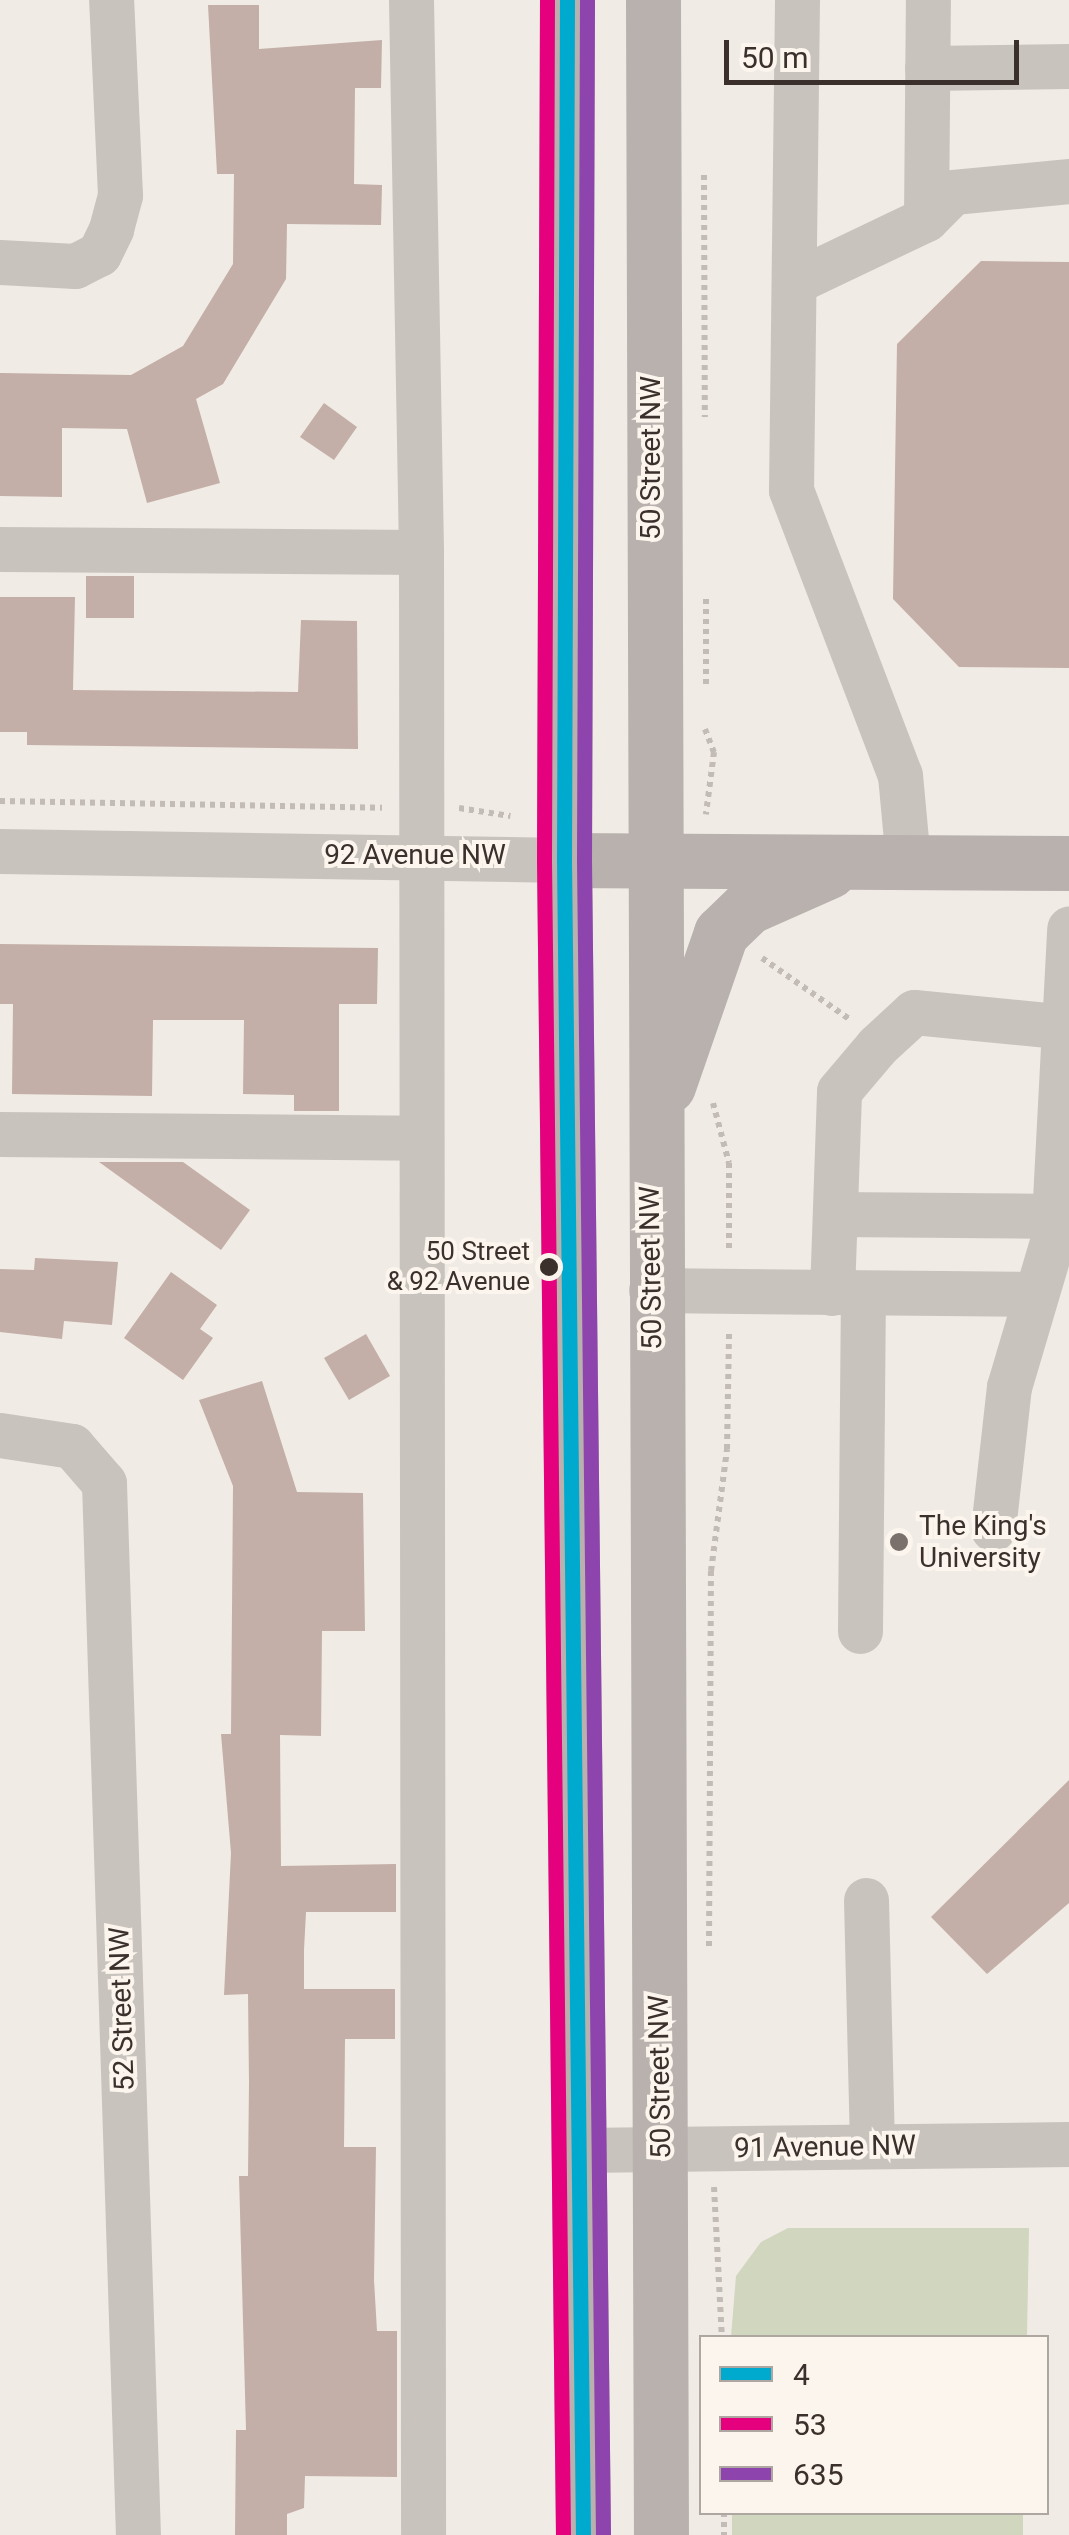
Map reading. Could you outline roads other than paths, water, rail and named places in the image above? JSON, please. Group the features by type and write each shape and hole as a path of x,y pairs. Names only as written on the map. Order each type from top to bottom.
{"main road":[{"path":"567,0 564,860 583,2535"},
{"name":"50 Street NW","path":"652,0 651,1290 687,2150 661,2535"},
{"name":"92 Avenue NW","path":"564,860 1069,863"},
{"path":"650,1152 691,1001 722,933 783,887 882,862"}],"street":[{"path":"0,262 75,266 99,254 120,195 110,0"},
{"path":"411,0 421,552 417,1138 422,2535"},
{"path":"797,0 791,490 900,775 882,862"},
{"path":"926,219 928,0"},
{"path":"927,68 1069,66"},
{"path":"794,282 926,219 953,192 1069,181"},
{"path":"0,549 421,552"},
{"name":"92 Avenue NW","path":"0,850 564,860"},
{"path":"993,1528 1009,1386 1054,1216 1069,928"},
{"path":"860,1630 848,1294 835,1214 839,1090 877,1046 914,1012 1066,1028"},
{"path":"0,1134 417,1138"},
{"path":"835,1214 1054,1216"},
{"path":"651,1290 1032,1294"},
{"name":"52 Street NW","path":"0,1435 72,1446 104,1483 138,2535"},
{"path":"866,1900 872,2145"},
{"name":"91 Avenue NW","path":"580,2150 1069,2144"}],"place":[{"name":"50 Street & 92 Avenue","path":"549,1267"},
{"name":"The King's University","path":"899,1542"}]}
